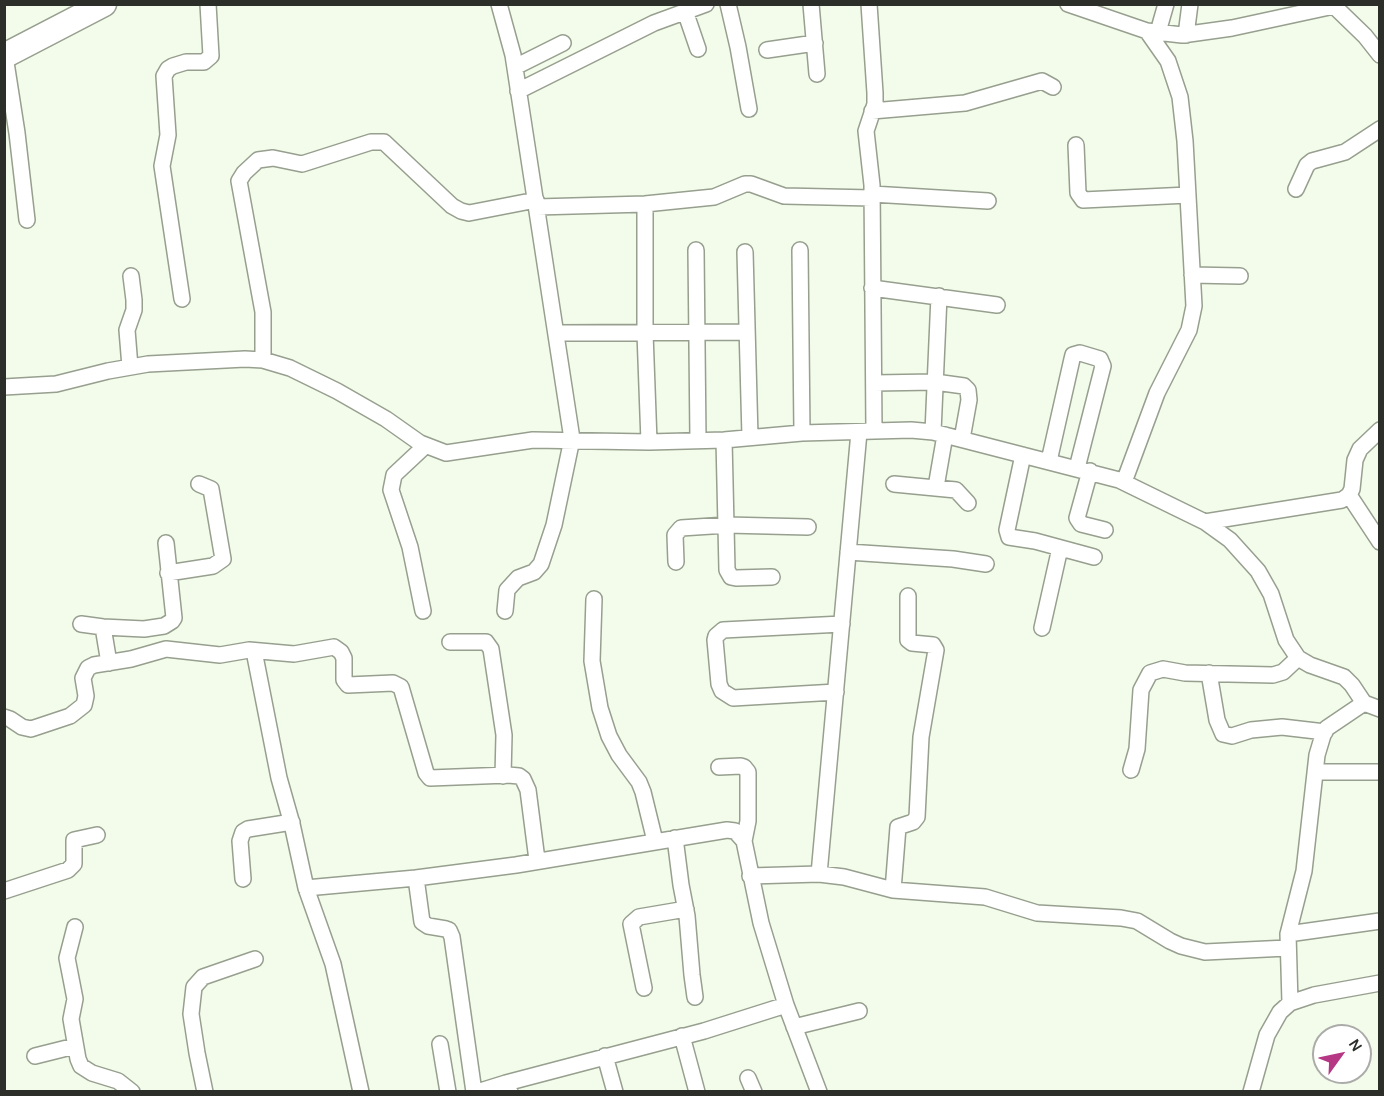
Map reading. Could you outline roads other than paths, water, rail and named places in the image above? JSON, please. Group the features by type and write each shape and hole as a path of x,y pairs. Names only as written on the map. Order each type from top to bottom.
{"highway":[{"path":"5,56 104,4"}],"street":[{"path":"182,299 162,166 168,135 164,76 173,66 186,62 204,62 211,56 208,4"},
{"path":"499,4 515,67 572,439 554,525 542,564 537,570 518,578 507,590 504,611"},
{"path":"518,91 628,35 706,4"},
{"path":"729,4 749,109"},
{"path":"811,4 817,74"},
{"path":"819,874 848,552 874,383 872,196 866,130 875,93 869,4"},
{"path":"1068,4 1114,11 1153,32 1186,35 1232,28 1333,5 1365,36 1380,55"},
{"path":"1153,32 1166,4"},
{"path":"1186,35 1190,4"},
{"path":"685,11 698,50"},
{"path":"1124,482 1157,393 1189,330 1194,306 1180,97 1168,61 1153,32"},
{"path":"515,67 563,43"},
{"path":"767,50 815,43"},
{"path":"5,56 27,220"},
{"path":"872,111 964,103 1042,81 1053,87"},
{"path":"1296,189 1303,171 1312,161 1345,152 1380,129"},
{"path":"263,360 263,312 239,181 258,160 273,158 302,164 371,142 384,142 452,206 469,213 536,203 645,204 714,196 745,184 784,196 872,196 988,201"},
{"path":"1076,145 1078,193 1083,200 1188,195"},
{"path":"645,204 645,333 649,442"},
{"path":"696,250 698,440"},
{"path":"800,250 802,433"},
{"path":"745,252 750,437"},
{"path":"1192,275 1240,276"},
{"path":"130,367 127,330 134,310 131,276"},
{"path":"872,288 997,305"},
{"path":"936,487 939,433 935,382 939,296"},
{"path":"556,333 746,332"},
{"path":"1049,461 1072,359 1074,355 1080,353 1100,359 1103,366 1077,519 1081,524 1105,530"},
{"path":"4,387 56,384 130,367 198,361 263,360 290,368 337,391 386,419 425,446 452,453 533,440 649,442 724,440 802,433 867,431 939,433 1084,469 1124,482 1205,522 1230,540 1258,572 1271,594 1286,640 1298,658 1348,680 1364,703 1380,708"},
{"path":"874,383 960,384 968,390 969,400 962,439"},
{"path":"1205,522 1335,502 1349,495 1352,489 1355,460 1360,449 1380,430"},
{"path":"724,440 727,570 731,577 772,578"},
{"path":"423,611 410,548 391,490 394,475 425,446"},
{"path":"1023,455 1007,534 1011,539 1035,541 1094,557"},
{"path":"894,483 956,490 968,503"},
{"path":"168,573 213,566 223,559 211,489 199,484"},
{"path":"1349,495 1380,542"},
{"path":"676,562 675,542 678,531 688,527 727,525 807,527"},
{"path":"81,624 144,628 169,624 174,618 166,543"},
{"path":"1042,628 1060,548"},
{"path":"848,552 953,559 986,564"},
{"path":"894,890 898,827 913,822 917,817 921,737 936,650 933,645 912,643 908,640 908,596"},
{"path":"594,599 592,661 600,708 609,736 619,755 639,782 655,841"},
{"path":"836,692 734,699 722,691 719,684 715,640 718,632 723,630 842,624"},
{"path":"103,627 109,663"},
{"path":"450,642 483,642 491,648 504,735 503,776"},
{"path":"4,717 22,727 31,729 70,716 86,701 84,673 94,665 131,659 166,649 220,655 254,651 294,654 330,647 338,649 344,658 344,680 348,685 393,683 401,687 426,772 430,778 519,776 527,784 537,860"},
{"path":"254,651 279,778 292,822 306,888 333,964 361,1092"},
{"path":"1131,770 1137,749 1141,690 1150,673 1163,669 1185,673 1279,674 1288,669 1298,658"},
{"path":"1209,673 1217,720 1221,731 1227,736 1276,727 1325,732"},
{"path":"1290,1003 1288,941 1304,871 1317,755 1325,732 1333,723 1364,703"},
{"path":"719,767 741,766 748,772 748,821 744,841 750,876 786,1005 819,1092"},
{"path":"1316,772 1380,772"},
{"path":"243,879 240,841 243,832 248,829 292,822"},
{"path":"306,888 416,878 727,830 735,831 744,841"},
{"path":"4,891 68,870 74,864 74,840 97,835"},
{"path":"675,838 686,909 695,997"},
{"path":"750,876 819,874 844,877 894,890 985,897 1037,913 1121,918 1137,921 1170,941 1193,951 1205,952 1288,941 1380,921"},
{"path":"416,878 423,922 428,926 449,930 452,937 476,1092 508,1087 605,1056 786,1005"},
{"path":"644,988 631,924 639,917 686,909"},
{"path":"75,927 67,958 75,999 71,1019 78,1059 87,1071 118,1081 132,1092"},
{"path":"205,1092 196,1053 191,1014 194,987 202,977 255,959"},
{"path":"1251,1092 1259,1058 1268,1035 1280,1012 1290,1003 1314,995 1380,983"},
{"path":"794,1027 859,1011"},
{"path":"682,1036 697,1092"},
{"path":"440,1044 448,1092"},
{"path":"35,1056 75,1046"},
{"path":"605,1056 615,1092"}]}
